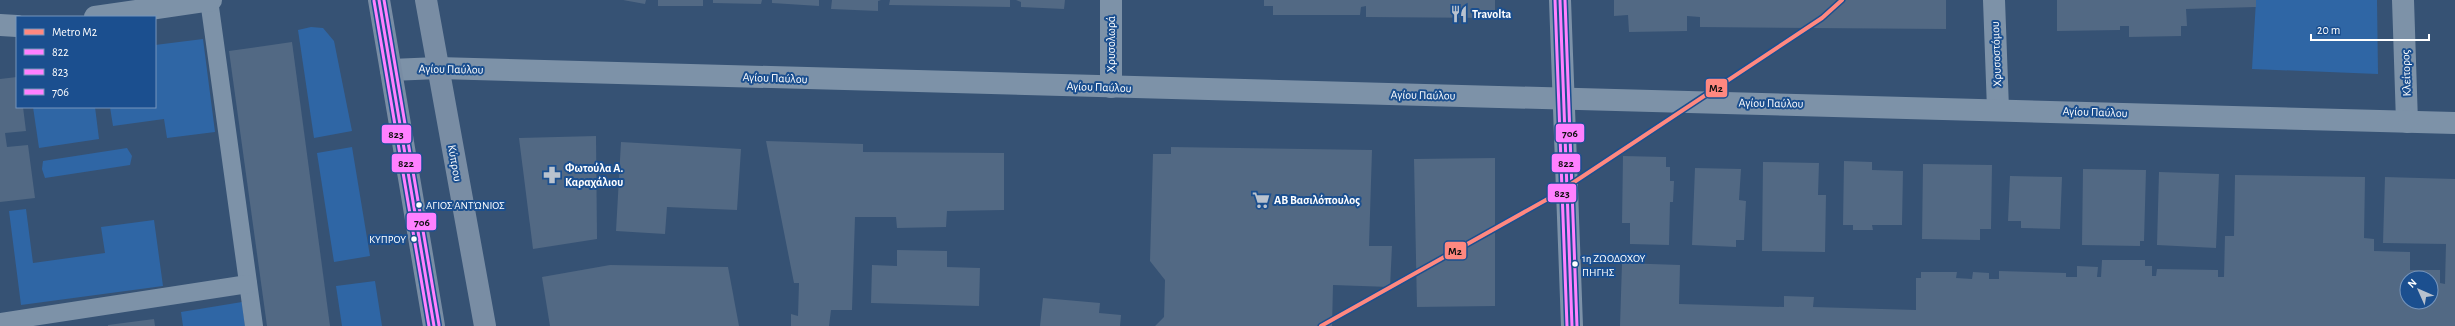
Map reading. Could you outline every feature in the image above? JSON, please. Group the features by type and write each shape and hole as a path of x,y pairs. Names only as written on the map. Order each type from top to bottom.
{"street":[{"path":"102,16 210,0"},
{"path":"379,0 434,326"},
{"name":"Κύπρου","path":"426,0 485,326"},
{"name":"Χρυσολωρά","path":"1111,0 1112,87"},
{"path":"1560,0 1572,326"},
{"name":"Χρυσοστόμου","path":"1994,0 1998,109"},
{"name":"Κλείτορος","path":"2403,0 2407,122"},
{"path":"0,25 16,26"},
{"name":"Αγίου Παύλου","path":"391,70 438,68 1563,99 1998,109 2455,123"}],"lane":[{"path":"210,0 254,326"},
{"path":"0,322 248,284"}],"shaded area":[{"path":"2256,0 2377,0 2378,74 2252,69"},
{"path":"311,27 323,28 334,41 352,131 314,138 298,30"},
{"path":"203,39 215,132 167,138 164,119 113,126 110,108 156,108 156,45"},
{"path":"33,108 95,108 99,139 39,148"},
{"path":"352,147 370,256 334,262 317,153"},
{"path":"127,148 132,156 130,165 45,178 42,169 43,161"},
{"path":"26,209 33,263 105,253 101,227 154,220 163,286 21,305 9,211"},
{"path":"375,281 382,326 342,326 336,286"},
{"path":"242,302 245,326 183,326 181,312"}],"building":[{"path":"623,0 646,0 645,4"},
{"path":"658,0 703,0 703,6 658,6"},
{"path":"713,0 762,0 761,4 713,3"},
{"path":"772,0 819,0 819,6 772,3"},
{"path":"832,0 881,0 878,1 878,11 831,9"},
{"path":"890,0 1010,0 1010,7 889,5"},
{"path":"1016,0 1065,0 1064,9 1021,7 1021,2"},
{"path":"1264,0 1495,0 1495,18 1366,17 1366,6 1361,7 1360,15 1273,15 1273,6 1264,6"},
{"path":"1614,0 1946,0 1946,29 1700,27 1700,17 1687,16 1687,31 1629,32 1628,15 1614,16"},
{"path":"2057,0 2256,0 2256,7 2186,9 2187,26 2181,26 2181,36 2129,37 2129,26 2120,26 2120,30 2057,31"},
{"path":"292,42 330,326 267,326 229,51"},
{"path":"16,77 16,108 23,108 26,131 5,133 7,147 28,145 35,198 0,202 0,79"},
{"path":"596,136 597,239 533,249 519,138"},
{"path":"766,141 863,144 863,152 1004,153 1004,210 947,211 946,227 897,228 896,217 855,217 852,310 831,310 829,326 791,326 791,314 798,316 799,283 794,283"},
{"path":"621,142 741,149 737,210 667,207 665,234 616,231"},
{"name":"ΑΒ Βασιλόπουλος","path":"1171,147 1372,150 1369,246 1392,246 1390,287 1333,285 1332,326 1155,326 1164,317 1165,280 1150,261 1153,154 1171,154"},
{"path":"1623,156 1666,157 1666,167 1670,167 1670,181 1674,181 1673,202 1670,202 1669,245 1630,244 1630,223 1622,223"},
{"path":"1495,158 1495,306 1417,307 1414,159"},
{"path":"1844,161 1872,162 1872,170 1903,171 1902,225 1872,225 1873,230 1853,230 1853,225 1843,225"},
{"path":"1763,162 1819,163 1818,195 1826,195 1825,252 1762,251"},
{"path":"1923,164 1992,165 1991,229 1980,229 1980,240 1922,239"},
{"path":"1695,168 1741,169 1739,200 1746,201 1744,240 1736,240 1736,247 1692,245"},
{"path":"2083,169 2146,170 2144,241 2140,241 2140,246 2082,245"},
{"path":"2159,172 2219,174 2216,248 2157,245"},
{"path":"2235,175 2365,177 2364,238 2374,239 2374,251 2410,252 2410,270 2399,270 2399,310 2439,310 2439,270 2440,283 2445,284 2446,244 2383,243 2385,177 2455,179 2455,326 1620,326 1622,263 1680,265 1679,304 1784,307 1784,296 1814,297 1813,307 1916,310 1916,278 1921,278 1921,272 1957,272 1956,278 1972,279 1973,272 1989,273 1989,279 1999,279 1999,271 2066,273 2066,277 2077,277 2077,266 2098,267 2097,277 2101,277 2102,260 2145,260 2145,266 2152,266 2152,276 2156,276 2157,269 2218,270 2218,277 2224,277 2225,236 2234,236"},
{"path":"2010,176 2062,177 2060,229 2021,228 2021,221 2008,221"},
{"path":"897,250 947,251 947,267 980,268 979,306 871,303 872,265 897,266"},
{"path":"610,265 728,267 739,326 550,326 542,277"},
{"path":"1043,298 1100,303 1099,313 1121,315 1120,326 1040,326"},
{"path":"154,319 155,326 108,326 108,325"}],"metro line":[{"name":"Μ2","path":"1321,326 1553,196 1822,18 1842,0"}],"transit line":[{"name":"822","path":"379,0 434,326"},
{"name":"706","path":"384,0 439,325"},
{"name":"823","path":"1555,0 1567,326"},
{"name":"822","path":"1560,0 1572,326"},
{"name":"706","path":"1565,0 1577,326"},
{"name":"823","path":"374,1 429,326"}],"place":[{"name":"Travolta","path":"1459,14"},
{"name":"Φωτούλα Α. Καραχάλιου","path":"552,175"},
{"name":"ΑΒ Βασιλόπουλος","path":"1261,200"},
{"name":"ΑΓΙΟΣ ΑΝΤΏΝΙΟΣ","path":"419,205"},
{"name":"ΚΥΠΡΟΥ","path":"414,239"},
{"name":"1η ΖΩΟΔΟΧΟΥ ΠΗΓΗΣ","path":"1575,264"}]}
